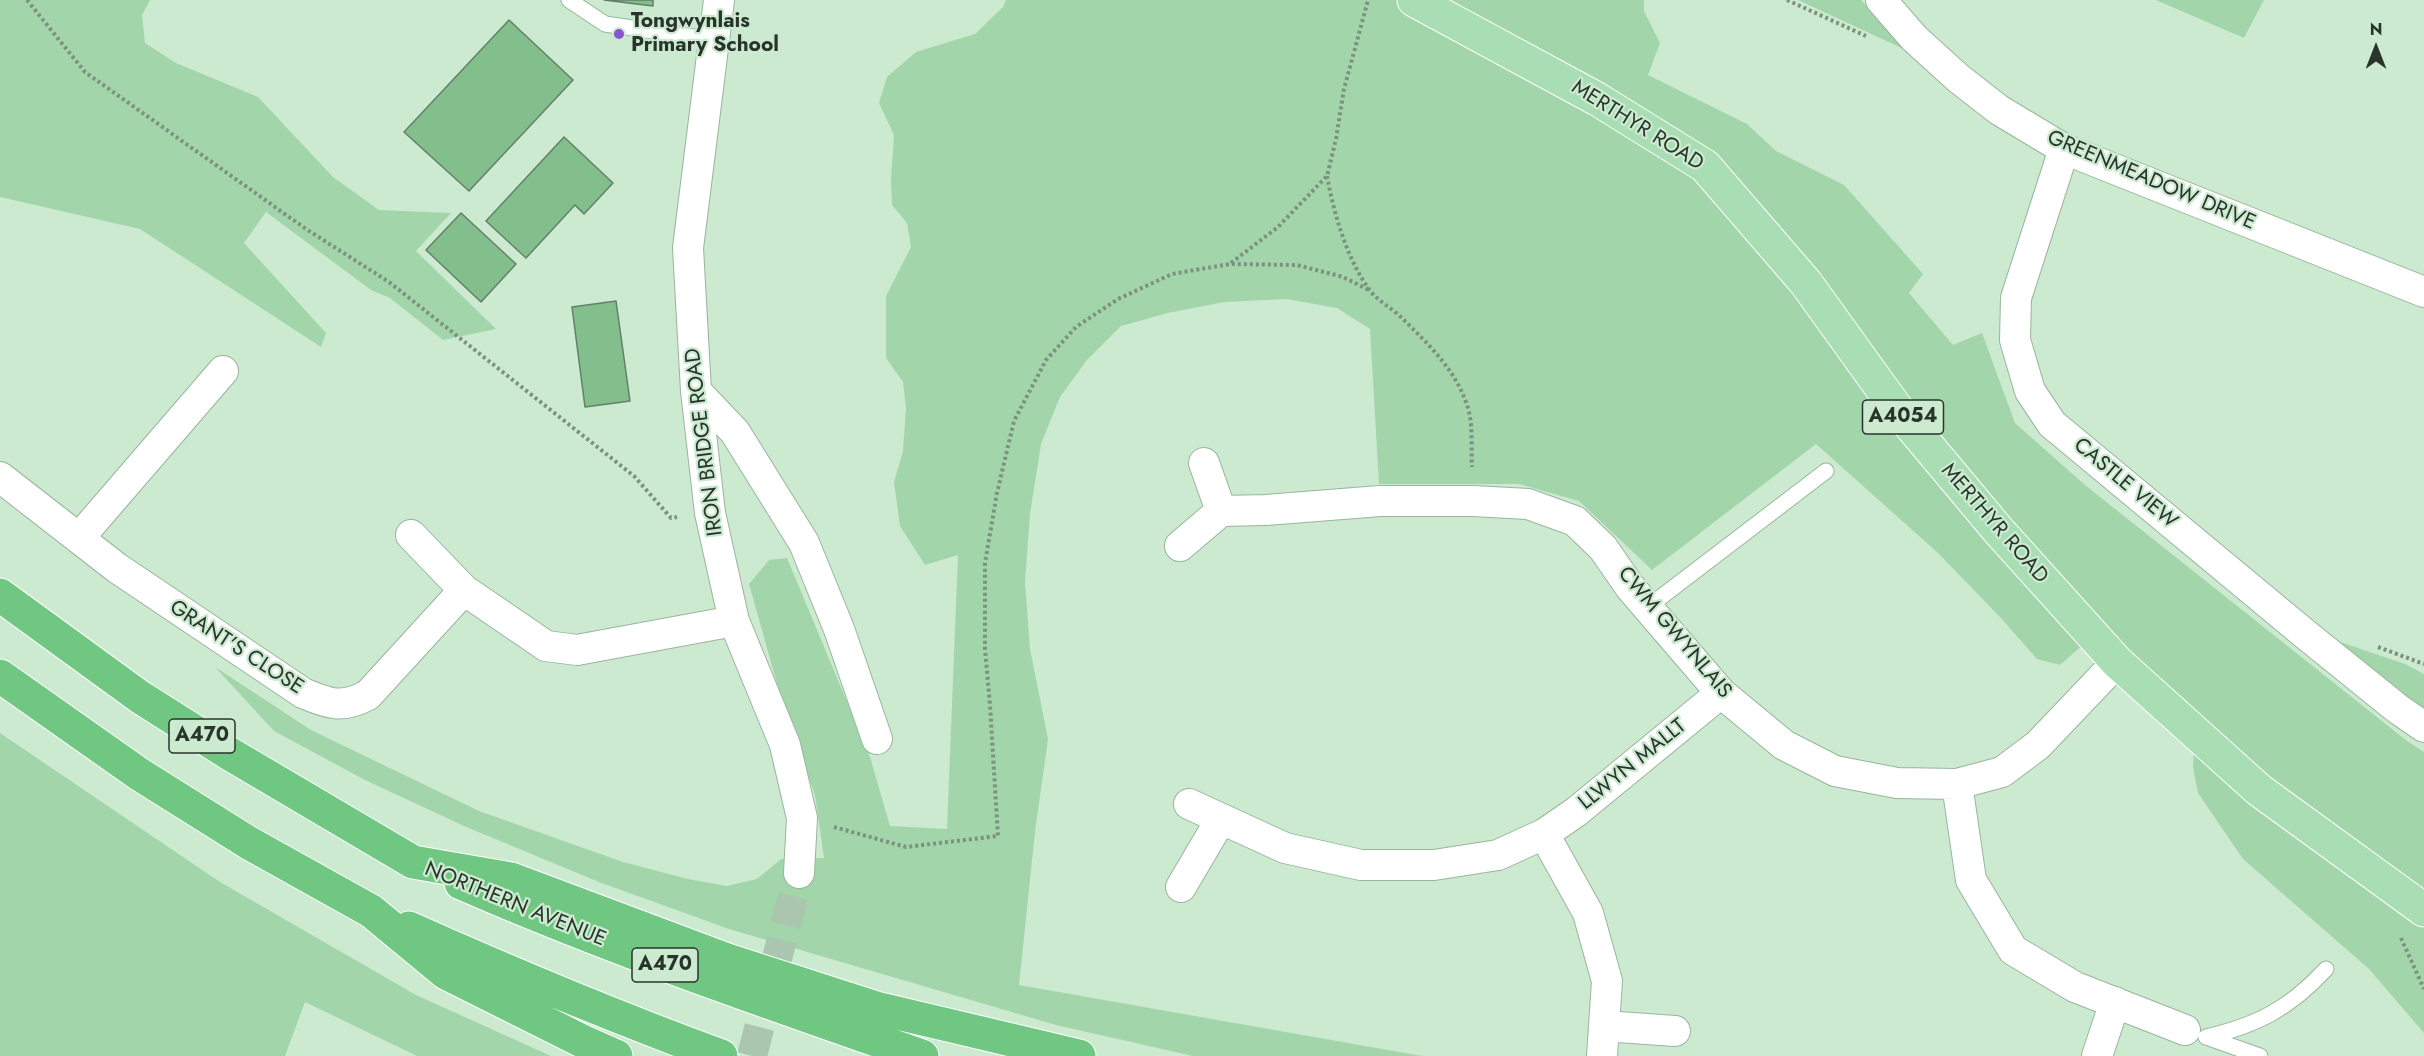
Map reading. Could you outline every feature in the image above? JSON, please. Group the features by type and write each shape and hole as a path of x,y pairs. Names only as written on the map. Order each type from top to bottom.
{"highway":[{"name":"A470","path":"0,595 140,697 230,754 413,862"},
{"path":"0,676 139,774 249,843 371,910 493,966 647,1029 721,1056"},
{"name":"NORTHERN AVENUE","path":"413,862 554,923 737,992 922,1056"},
{"path":"413,862 511,879 727,960 876,1008 1078,1056"},
{"path":"371,910 446,973 616,1056"}],"main road":[{"name":"MERTHYR ROAD","path":"1414,0 1597,99 1706,166 1806,283 1896,408 1998,531 2117,662 2259,790 2424,910"}],"street":[{"name":"IRON BRIDGE ROAD","path":"719,0 688,248 696,391 710,513 734,621 785,745 802,818 799,873"},
{"name":"GREENMEADOW DRIVE","path":"1881,0 1914,38 1958,78 1999,110 2064,149 2424,292"},
{"name":"CASTLE VIEW","path":"2064,149 2016,298 2015,340 2030,391 2052,424 2305,634 2398,709 2424,727"},
{"path":"79,538 223,371"},
{"path":"696,391 735,432 804,543 839,629 877,739"},
{"path":"1180,546 1221,511 1204,463"},
{"name":"GRANT'S CLOSE","path":"0,477 117,568 303,693 329,704 352,704 368,695 464,590"},
{"name":"CWM GWYNLAIS","path":"1221,511 1380,501 1473,501 1528,504 1575,521 1604,548 1630,587 1721,693 1784,745 1835,771 1897,783 1957,784 2001,772 2038,745 2117,662"},
{"path":"411,535 464,590 546,646 577,650 734,621"},
{"name":"LLWYN MALLT","path":"1189,804 1285,848 1362,865 1434,865 1498,855 1544,834 1576,812 1721,693"},
{"path":"1957,784 1971,880 2013,950 2075,987 2196,1034"},
{"path":"1181,887 1221,819"},
{"path":"1544,834 1588,913 1606,981 1602,1056"},
{"path":"2097,1056 2115,1002"},
{"path":"1604,1026 1675,1031"}],"lane":[{"path":"570,0 605,24 714,40"},
{"path":"1648,607 1826,471"},
{"path":"2196,1034 2241,1029 2285,1007 2306,990 2326,969"},
{"path":"2196,1034 2260,1056"}],"path":[{"path":"27,0 85,72 306,228 389,282 634,476 671,518 710,513"},
{"path":"1368,0 1344,89 1327,176 1332,203 1346,244 1369,290"},
{"path":"1230,264 1278,227 1327,176"},
{"path":"802,818 906,846 998,836 985,649 985,563 997,493 1014,421 1046,360 1076,327 1118,299 1172,274 1230,264 1297,265 1343,277 1369,290 1400,316 1433,349 1457,381 1469,413 1473,501"}],"green space":[{"path":"0,0 150,0 142,15 145,43 176,63 258,97 333,177 379,210 451,213 416,251 496,329 443,340 390,298 371,290 266,212 244,243 326,333 321,347 140,229 0,197"},
{"path":"1006,0 1644,0 1644,11 1660,43 1648,75 1747,124 1776,151 1844,185 1923,274 1909,293 1953,345 1982,333 2015,423 2085,485 2407,741 2424,752 2424,1033 2369,969 2243,859 2198,793 2193,767 2195,733 2093,636 2060,665 2037,659 1937,552 1816,444 1652,570 1579,501 1519,484 1379,484 1370,329 1337,308 1286,299 1224,302 1168,313 1121,326 1087,360 1060,397 1041,444 1030,514 1025,582 1030,649 1048,739 1035,832 1019,985 1422,1056 1193,1056 1056,1025 729,929 599,882 464,826 365,780 274,731 215,667 311,730 479,811 623,862 688,879 727,886 757,879 781,859 824,858 815,795 781,698 749,584 769,560 787,558 870,757 890,826 947,829 958,555 925,565 900,526 894,482 903,451 906,408 903,382 886,358 886,296 911,247 907,223 892,205 894,135 879,103 887,77 916,52 975,34 1003,7"},
{"path":"1798,0 1861,0 1910,52"},
{"path":"2156,0 2264,0 2244,38"},
{"path":"2337,641 2405,664 2424,674 2424,712"},
{"path":"0,733 220,882 416,995 551,1056 417,1056 305,1002 285,1056 0,1056"}],"building":[{"path":"604,0 653,0 653,6"},
{"path":"509,20 573,80 469,191 404,132"},
{"path":"564,137 613,183 584,214 575,205 526,258 486,221"},
{"path":"461,213 516,264 481,302 426,250"},
{"path":"616,301 630,401 585,407 572,307"}],"tunnel":[{"path":"752,1056 799,873"}],"place":[{"name":"Tongwynlais Primary School","path":"619,34"}]}
